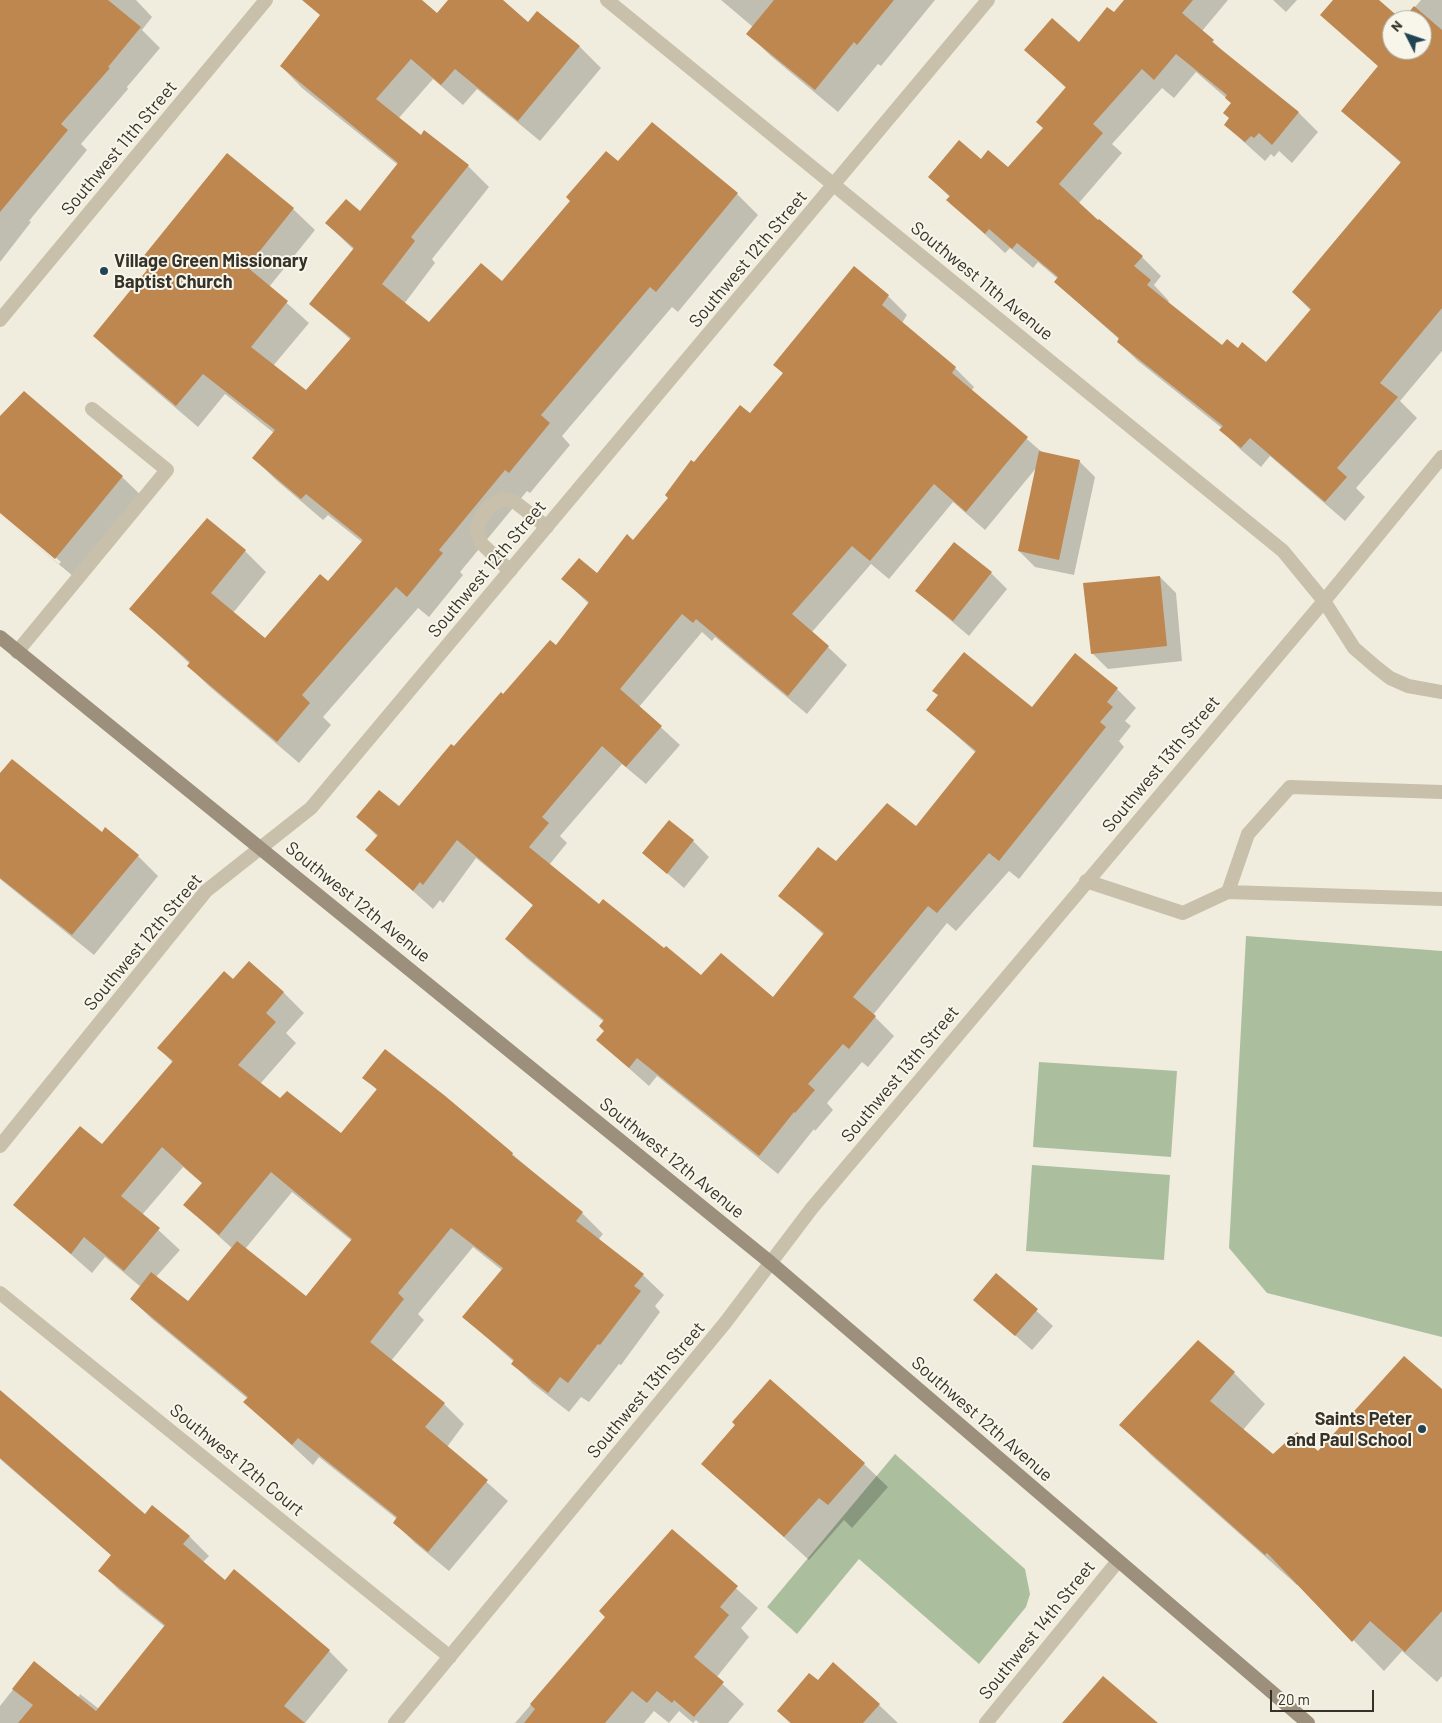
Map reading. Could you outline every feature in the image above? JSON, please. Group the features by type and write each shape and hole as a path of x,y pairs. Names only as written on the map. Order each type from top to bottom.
{"main road":[{"name":"Southwest 12th Avenue","path":"0,637 262,847 771,1262 1308,1723"}],"street":[{"name":"Southwest 11th Street","path":"0,320 266,0"},
{"name":"Southwest 11th Avenue","path":"607,0 1283,551 1324,601 1354,648 1376,667 1390,678 1408,686 1442,692"},
{"name":"Southwest 12th Street","path":"0,1146 206,891 311,808 835,185 988,0"},
{"path":"18,652 167,470 92,409"},
{"name":"Southwest 13th Street","path":"395,1723 726,1323 812,1208 1324,601 1442,457"},
{"path":"510,571 481,543 476,530 481,517 491,505 503,499 515,502 547,527"},
{"path":"1228,892 1248,834 1290,787 1442,792"},
{"path":"1086,881 1183,913 1228,892 1442,899"},
{"name":"Southwest 12th Court","path":"0,1293 450,1657"},
{"name":"Southwest 14th Street","path":"986,1723 1118,1561"}],"green space":[{"path":"1246,936 1442,951 1442,1337 1267,1293 1229,1248"},
{"path":"1039,1062 1177,1071 1171,1157 1033,1147"},
{"path":"1032,1165 1170,1175 1164,1260 1026,1251"},
{"path":"895,1454 1025,1569 1030,1594 1026,1607 979,1664 859,1559 797,1634 767,1607"}],"building":[{"path":"0,0 108,0 141,27 108,67 110,68 61,124 68,130 0,212"},
{"path":"302,0 422,0 437,13 448,0 503,0 528,22 537,11 580,46 518,121 455,69 441,85 411,59 376,99 421,135 424,130 469,165 411,237 415,241 382,284 429,322 481,263 502,281 570,201 566,197 606,151 618,161 652,122 738,193 656,292 650,287 541,415 550,423 509,473 505,470 439,550 443,553 407,597 396,587 302,695 310,703 277,742 187,666 190,662 129,609 207,518 246,550 211,593 265,638 320,574 328,581 363,540 306,494 301,499 252,458 275,430 203,374 176,406 93,336 147,270 138,263 227,153 294,208 247,267 288,301 251,347 306,390 351,338 309,304 354,248 325,223 346,199 360,211 398,163 280,66 320,15"},
{"path":"774,0 894,0 857,45 854,42 815,90 746,34"},
{"path":"1124,0 1193,0 1182,13 1214,40 1212,42 1299,112 1272,145 1259,133 1254,138 1251,136 1245,142 1224,125 1229,118 1223,113 1231,103 1225,98 1227,95 1176,54 1154,80 1142,69 1093,124 1103,133 1059,184 1098,220 1143,256 1134,266 1151,280 1147,285 1222,345 1227,339 1238,348 1242,342 1266,362 1311,309 1292,292 1401,162 1341,111 1378,66 1320,15 1333,0 1379,0 1390,10 1382,10 1382,60 1432,60 1432,21 1442,30 1442,308 1380,383 1398,397 1337,468 1347,477 1325,502 1250,438 1241,448 1219,430 1223,426 1117,342 1119,338 1054,282 1058,277 1017,243 1012,249 989,229 985,234 946,200 950,196 928,177 959,140 981,159 988,150 1008,167 1043,128 1036,122 1066,87 1024,50 1052,18 1079,42 1107,7 1114,12"},
{"path":"1414,6 1419,10 1411,10"},
{"path":"854,266 889,295 882,305 956,367 952,373 1028,437 966,512 934,484 870,561 852,546 792,614 829,646 788,696 696,619 693,623 682,614 620,689 662,726 626,767 602,746 542,817 549,823 529,847 599,904 603,899 701,975 721,953 773,997 824,933 778,896 818,847 836,861 887,803 916,826 976,751 926,710 938,695 932,691 964,652 1032,707 1075,653 1118,688 1107,702 1113,707 1100,722 1106,727 999,861 989,853 937,913 928,906 853,997 876,1016 849,1049 843,1044 808,1084 815,1090 794,1112 759,1156 637,1058 629,1068 596,1040 604,1031 599,1026 604,1020 505,939 533,905 457,840 423,885 420,882 413,891 365,850 378,835 356,817 379,790 399,806 451,744 454,746 550,640 556,645 589,602 561,579 579,558 597,573 627,534 633,540 668,498 665,495 691,460 694,462 740,405 750,413 783,373 773,365"},
{"path":"24,391 123,476 55,559 0,513 0,416"},
{"path":"1039,451 1080,460 1059,560 1018,551"},
{"path":"954,542 992,572 953,621 915,591"},
{"path":"1160,576 1167,646 1091,654 1083,583"},
{"path":"12,759 102,832 105,827 139,855 72,935 0,878 0,773"},
{"path":"669,820 694,840 667,874 642,853"},
{"path":"249,961 284,992 266,1013 276,1022 238,1065 280,1098 287,1091 341,1133 377,1089 362,1078 385,1049 444,1095 513,1153 512,1155 583,1212 576,1221 644,1274 634,1286 641,1291 600,1345 598,1344 568,1383 560,1377 548,1393 511,1364 514,1360 462,1317 503,1268 451,1228 398,1293 404,1299 370,1342 445,1403 425,1427 488,1480 428,1552 393,1523 397,1517 298,1438 292,1445 243,1402 248,1397 130,1299 151,1272 188,1301 237,1241 306,1296 352,1239 271,1172 219,1235 183,1205 202,1183 162,1147 121,1196 160,1228 124,1271 84,1237 71,1254 13,1205 80,1126 102,1144 173,1061 157,1048 224,971 233,979"},
{"path":"996,1273 1038,1309 1015,1336 973,1300"},
{"path":"1198,1340 1235,1372 1210,1401 1273,1454 1297,1432 1318,1451 1404,1356 1442,1389 1442,1611 1405,1652 1370,1621 1352,1642 1267,1553 1265,1555 1119,1425"},
{"path":"770,1379 865,1463 828,1505 819,1498 784,1537 701,1464 735,1425 732,1422"},
{"path":"0,1390 145,1514 152,1505 190,1536 183,1544 225,1580 234,1569 330,1650 284,1706 305,1723 18,1723 33,1705 12,1689 34,1661 96,1711 165,1625 98,1571 111,1555 0,1458"},
{"path":"672,1529 738,1586 720,1607 729,1615 694,1657 724,1682 694,1717 674,1700 672,1703 657,1691 647,1703 632,1691 605,1723 524,1723 535,1709 530,1704 605,1617 599,1611"},
{"path":"833,1662 880,1704 863,1723 791,1723 777,1711 809,1673 818,1680"},
{"path":"1103,1676 1158,1723 1062,1723"}],"place":[{"name":"Village Green Missionary Baptist Church","path":"104,271"},
{"name":"Saints Peter and Paul School","path":"1422,1429"}]}
